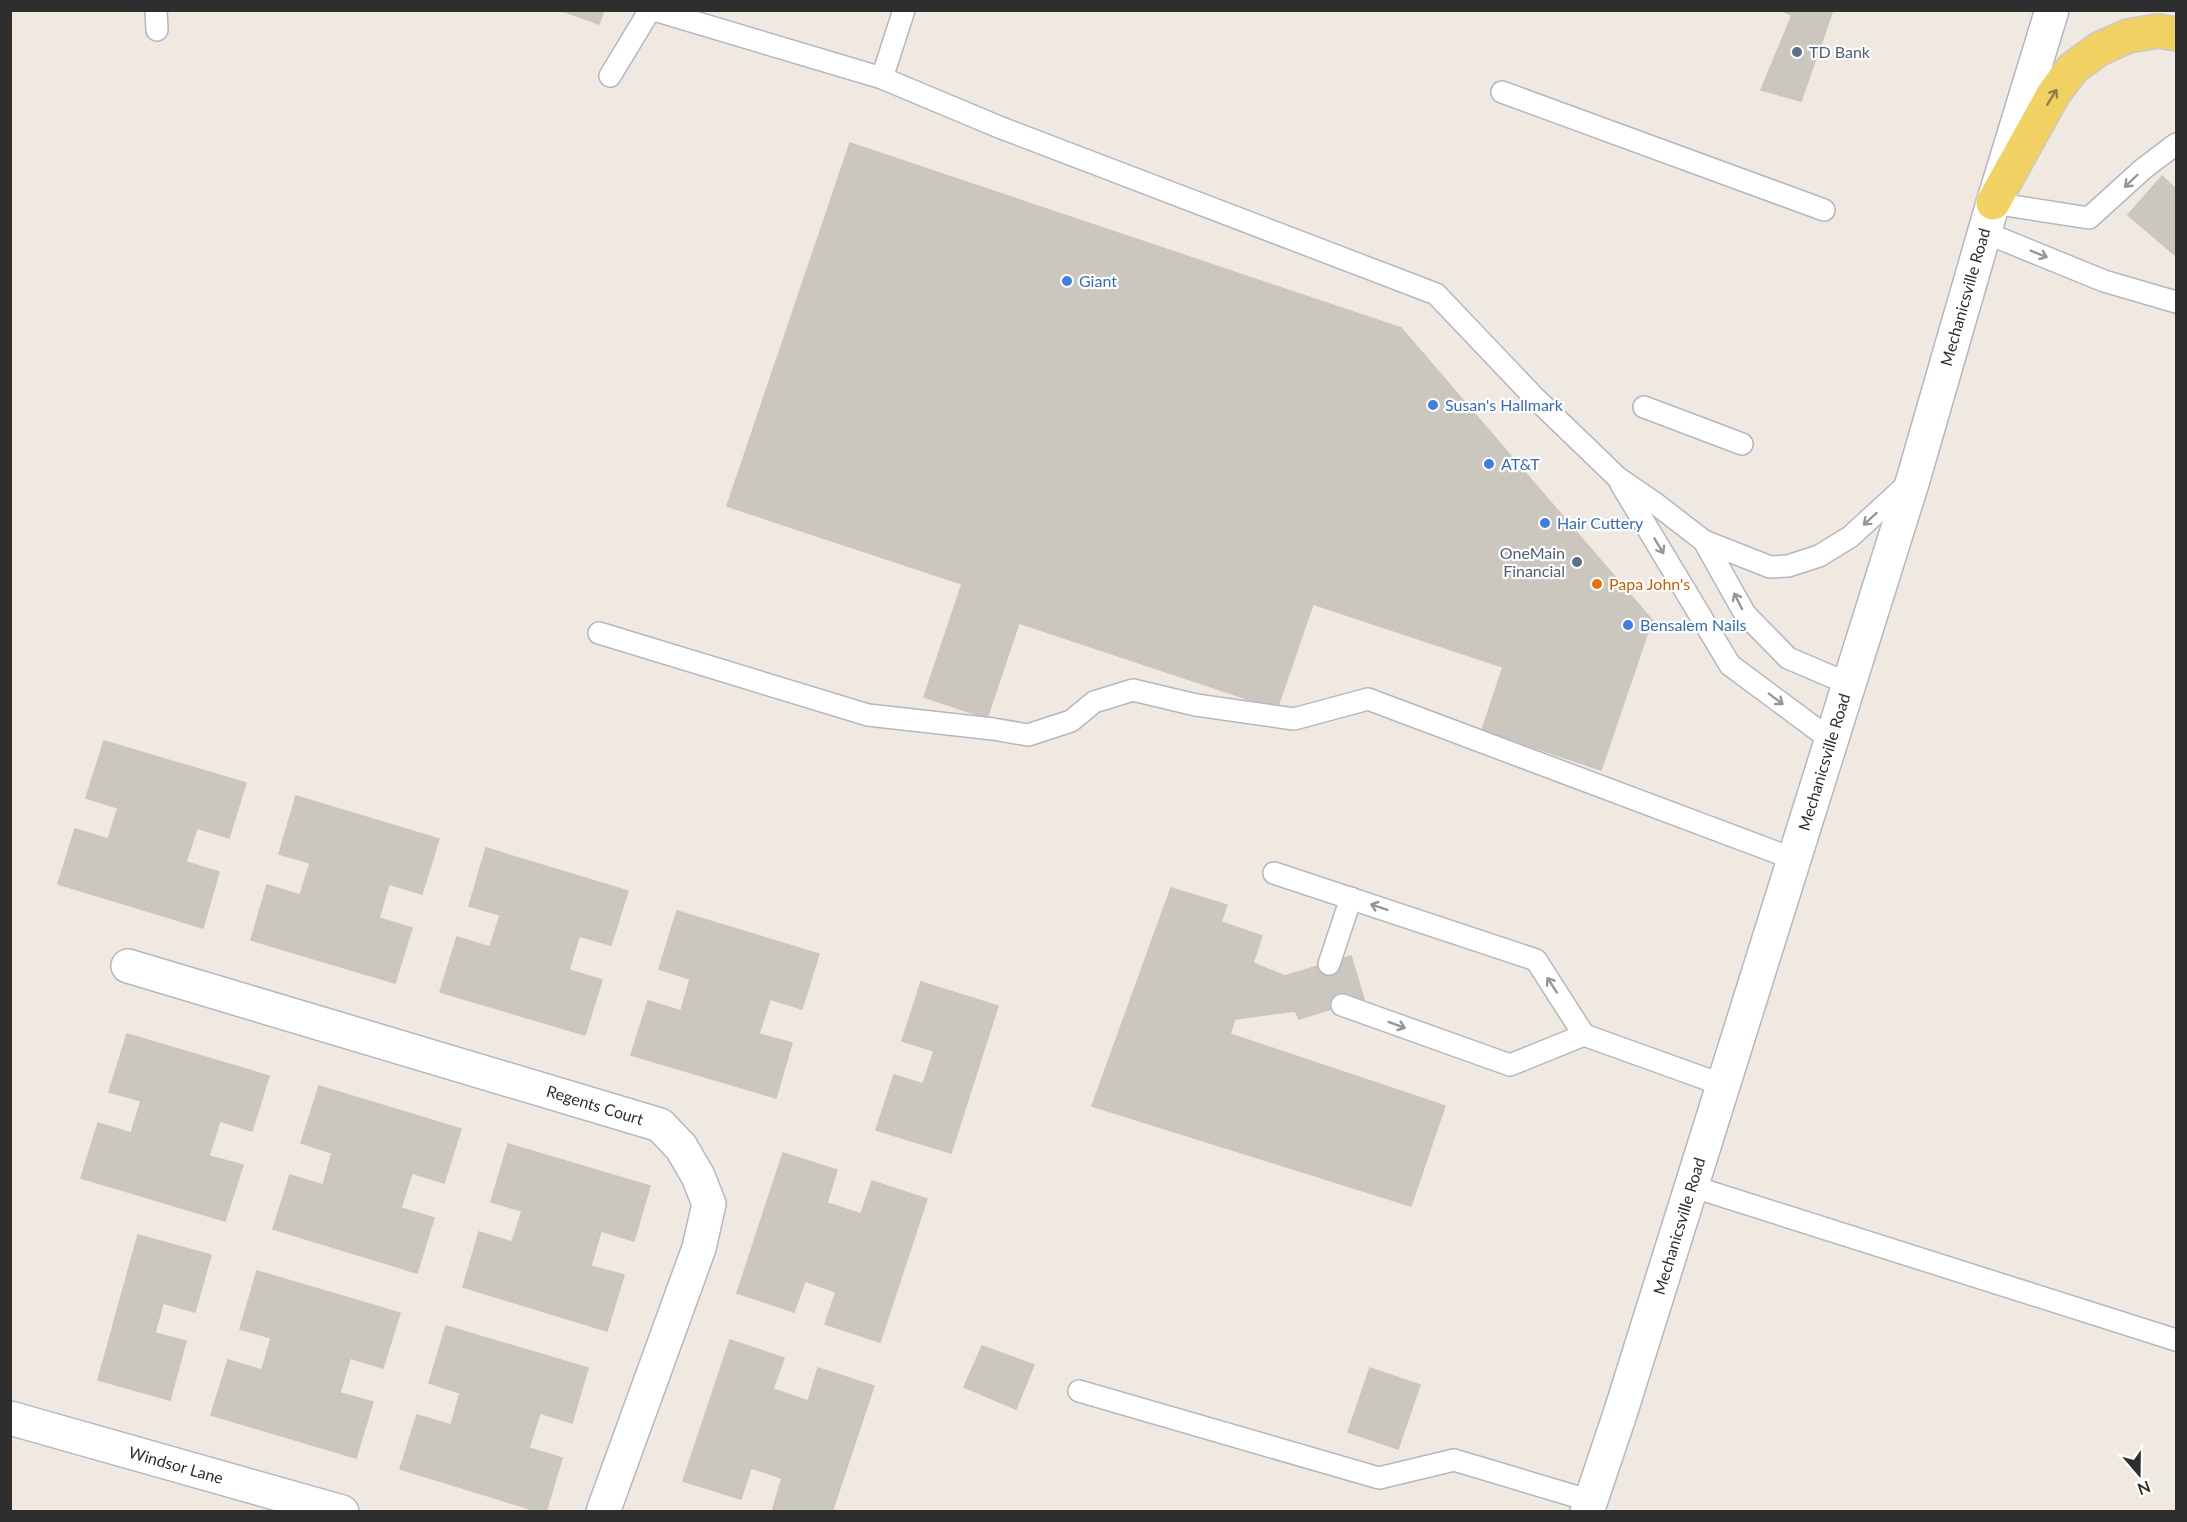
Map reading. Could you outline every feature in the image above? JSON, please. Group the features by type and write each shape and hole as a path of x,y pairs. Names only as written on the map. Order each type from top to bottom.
{"main road":[{"path":"1989,218 2054,93 2073,68 2099,49 2128,36 2158,31 2176,34"}],"street":[{"name":"Mechanicsville Road","path":"1589,1507 1913,480 2052,10"},
{"name":"Regents Court","path":"128,966 660,1125 681,1147 699,1176 709,1204 699,1248 603,1512"},
{"name":"Windsor Lane","path":"10,1418 342,1512"}],"lane":[{"path":"610,76 650,10"},
{"path":"654,10 882,78 999,127 1436,294 1535,398 1618,478 1704,541 1770,567 1788,566 1819,556 1850,537 1913,480"},
{"path":"882,78 904,10"},
{"path":"1502,92 1824,210"},
{"path":"1989,218 2089,218 2143,169 2176,144"},
{"path":"1989,218 2104,281 2176,302"},
{"path":"1644,407 1742,444"},
{"path":"1618,478 1730,665 1831,740"},
{"path":"1704,541 1744,614 1788,658 1849,684"},
{"path":"599,633 868,715 1028,735 1071,721 1094,702 1133,690 1196,705 1294,719 1368,699 1794,859"},
{"path":"1275,873 1536,960 1584,1035 1723,1085"},
{"path":"1329,964 1351,898"},
{"path":"1342,1005 1510,1065 1584,1035"},
{"path":"1691,1186 2176,1340"},
{"path":"1079,1391 1379,1478 1454,1460 1589,1507"}],"building":[{"path":"560,10 604,10 599,24"},
{"name":"TD Bank","path":"1779,10 1833,10 1801,101 1761,90 1792,15"},
{"path":"850,143 1401,328 1652,620 1601,770 1482,730 1503,667 1313,604 1277,709 1019,623 987,718 924,697 962,584 727,506"},
{"path":"2162,176 2176,189 2176,256 2128,215"},
{"path":"104,741 246,783 229,838 197,828 186,862 219,872 203,928 58,884 75,829 108,839 118,808 86,798"},
{"path":"296,796 439,839 422,894 389,884 379,918 412,928 395,983 251,940 267,885 300,895 310,863 279,854"},
{"path":"486,848 628,891 611,945 579,936 569,970 602,980 585,1035 440,992 457,937 490,947 500,915 469,906"},
{"path":"1171,888 1227,905 1221,922 1262,936 1253,963 1285,976 1351,956 1364,999 1299,1019 1295,1011 1235,1019 1230,1034 1445,1106 1411,1206 1092,1106"},
{"path":"677,911 819,954 802,1009 770,999 759,1034 792,1043 776,1098 631,1055 648,1001 681,1011 690,979 659,969"},
{"path":"921,982 998,1006 951,1153 876,1130 894,1075 923,1084 934,1051 902,1041"},
{"path":"127,1034 269,1076 252,1131 220,1121 209,1156 243,1165 225,1221 81,1178 98,1123 131,1133 141,1101 109,1092"},
{"path":"319,1086 461,1129 444,1183 412,1173 401,1208 434,1218 417,1273 273,1229 290,1175 323,1185 332,1153 301,1143"},
{"path":"508,1144 650,1186 634,1241 601,1231 591,1266 624,1275 607,1331 463,1287 479,1232 512,1242 522,1211 491,1202"},
{"path":"783,1153 837,1170 827,1203 861,1214 872,1181 927,1199 880,1342 825,1324 836,1292 805,1281 794,1312 737,1293"},
{"path":"138,1235 211,1255 195,1312 163,1303 155,1333 186,1341 170,1400 98,1380"},
{"path":"257,1271 400,1313 383,1368 350,1358 340,1393 373,1402 356,1458 211,1415 228,1360 262,1370 271,1338 240,1329"},
{"path":"446,1326 588,1368 572,1423 540,1413 529,1448 562,1458 546,1512 400,1469 417,1415 451,1425 460,1393 429,1383"},
{"path":"730,1340 784,1358 773,1389 808,1401 818,1368 874,1386 832,1512 772,1512 782,1478 751,1468 741,1499 683,1481"},
{"path":"982,1346 1034,1365 1016,1409 964,1387"},
{"path":"1370,1368 1420,1385 1398,1449 1348,1432"}],"place":[{"name":"TD Bank","path":"1797,52"},
{"name":"Giant","path":"1067,281"},
{"name":"Susan's Hallmark","path":"1433,405"},
{"name":"AT&T","path":"1489,464"},
{"name":"Hair Cuttery","path":"1545,523"},
{"name":"OneMain Financial","path":"1577,562"},
{"name":"Papa John's","path":"1597,584"},
{"name":"Bensalem Nails","path":"1628,625"}]}
